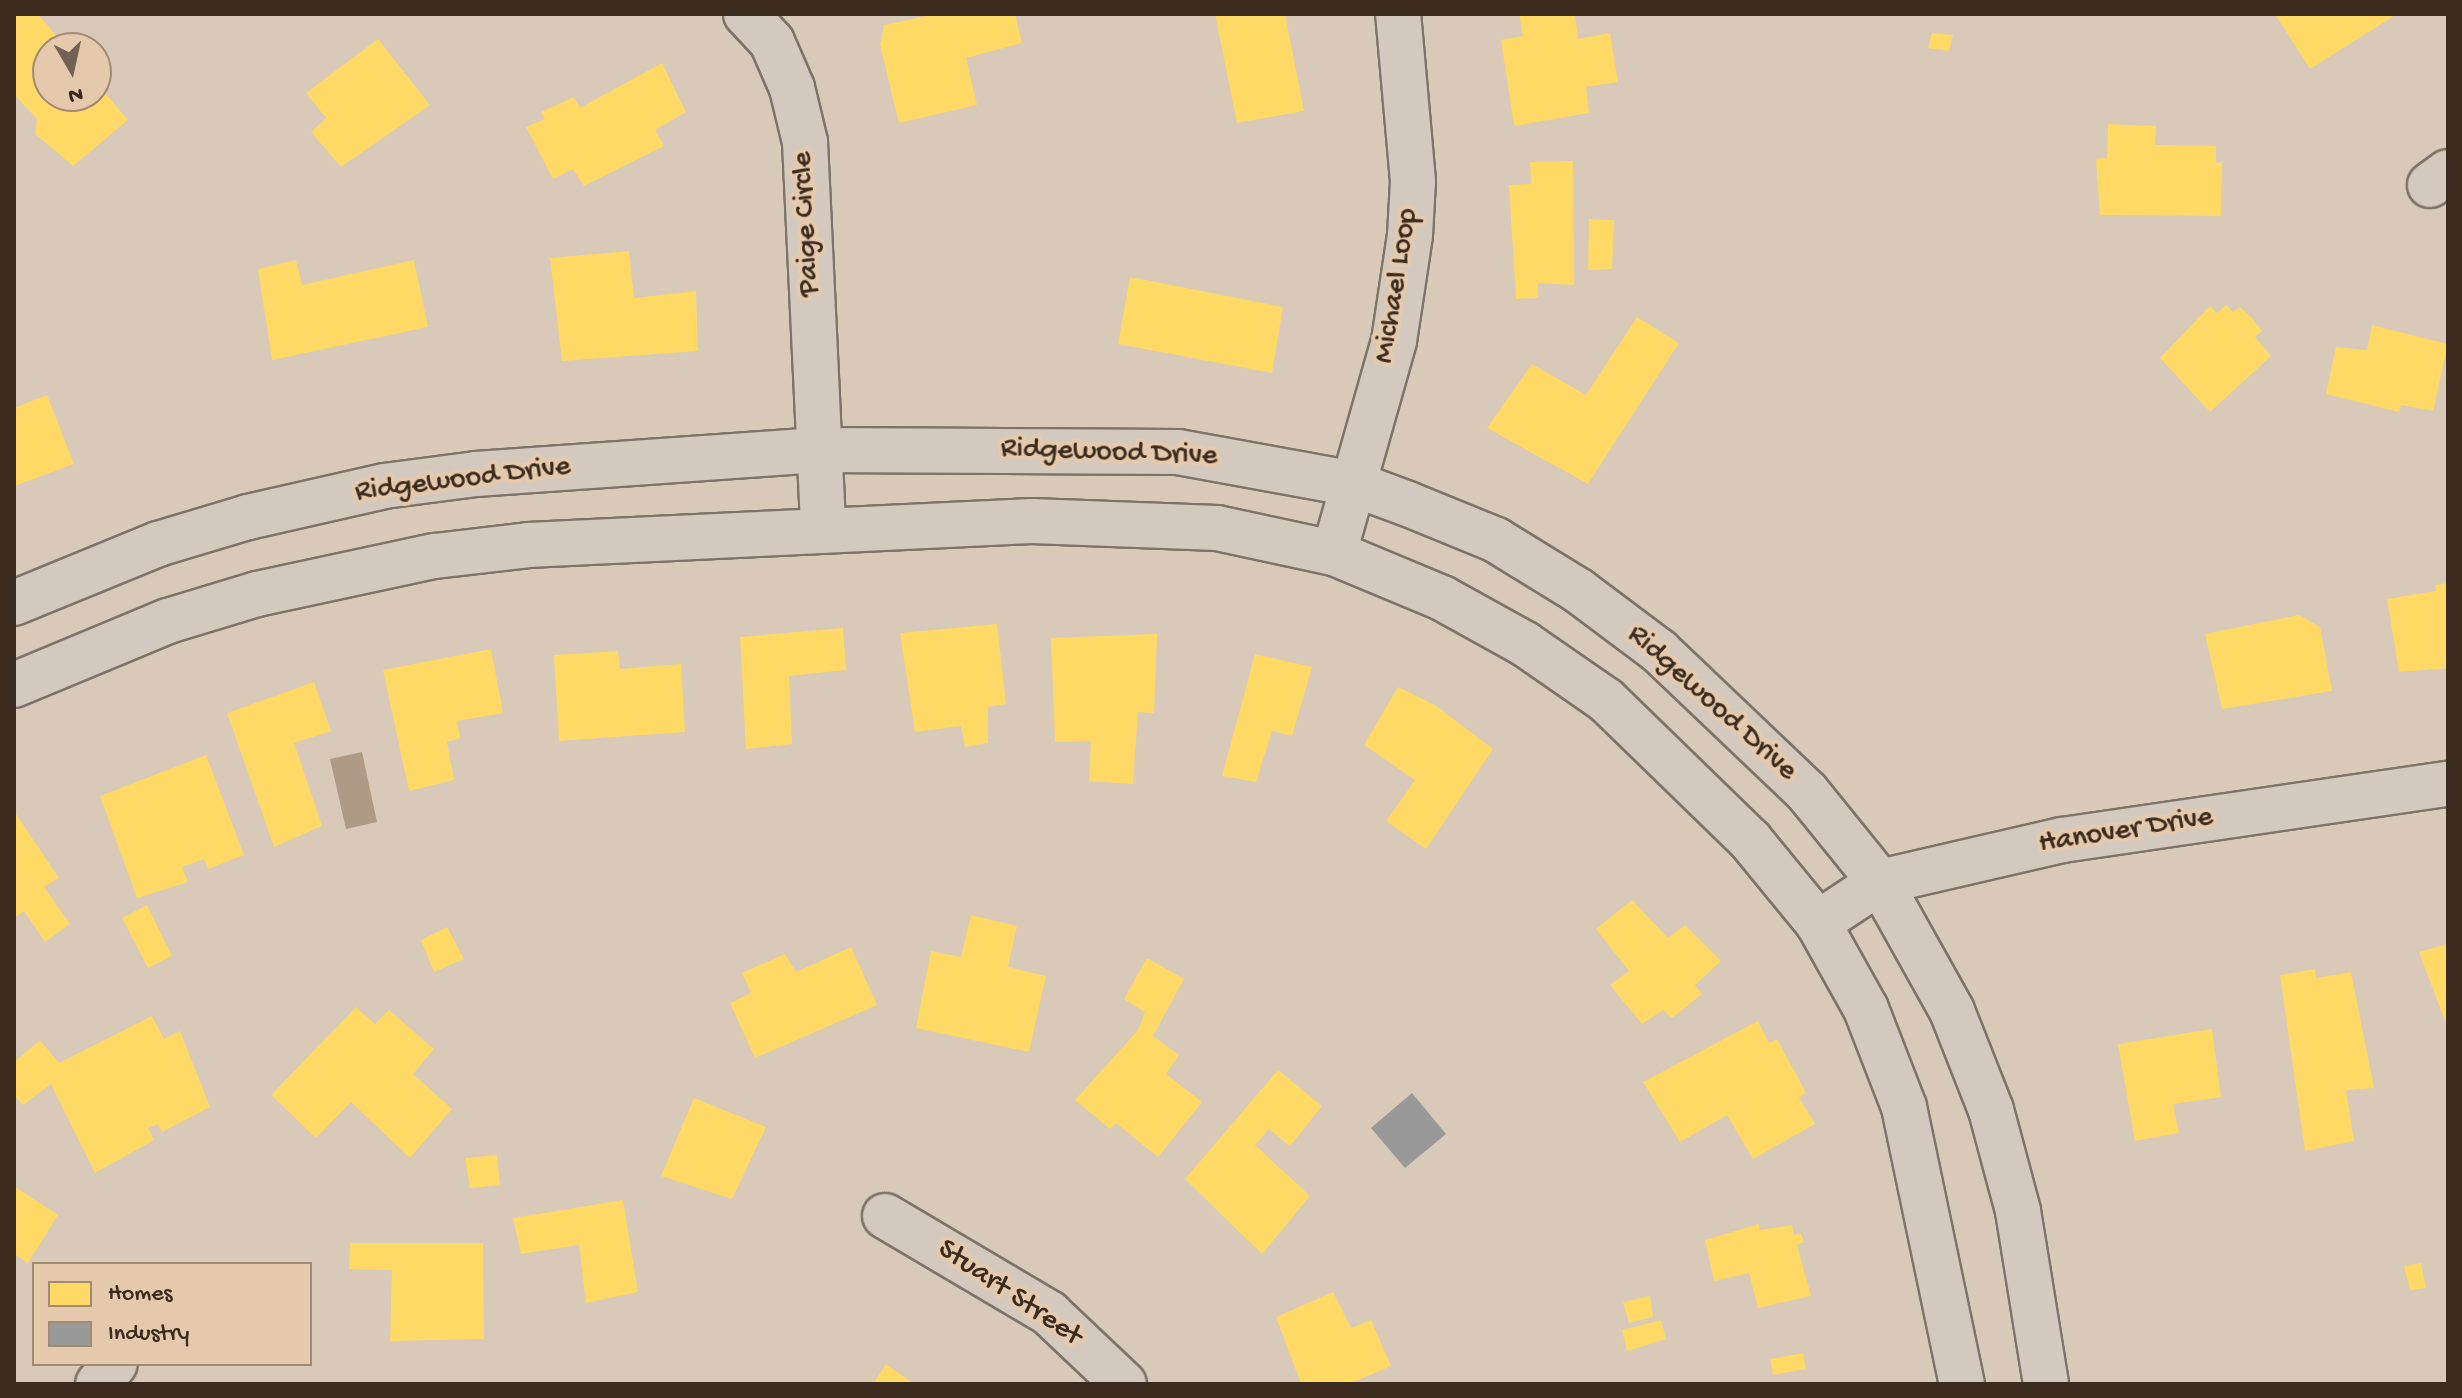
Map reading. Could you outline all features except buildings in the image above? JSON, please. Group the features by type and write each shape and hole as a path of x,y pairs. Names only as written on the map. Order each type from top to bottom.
{"street":[{"name":"Paige Circle","path":"746,14 772,42 792,88 805,142 823,529"},
{"name":"Michael Loop","path":"1334,553 1394,341 1410,235 1413,181 1398,14"},
{"name":"Ridgewood Drive","path":"14,603 158,544 384,486 476,474 819,450 1178,452 1354,484 1496,540 1602,608 1734,719 1807,792 1880,882 1952,1011 1991,1110 2018,1211 2046,1384"},
{"path":"14,685 168,621 346,573 528,545 823,529 1125,522 1217,528 1334,553 1442,598 1525,644 1606,700 1750,840 1818,923 1866,1009 1904,1107 1962,1384"},
{"name":"Hanover Drive","path":"1818,923 1880,882 2062,840 2448,784"},
{"name":"Stuart Street","path":"885,1216 1049,1313 1124,1384"},
{"path":"98,1384 113,1366"}],"shaded area":[{"path":"362,752 377,822 346,829 330,759"}]}
